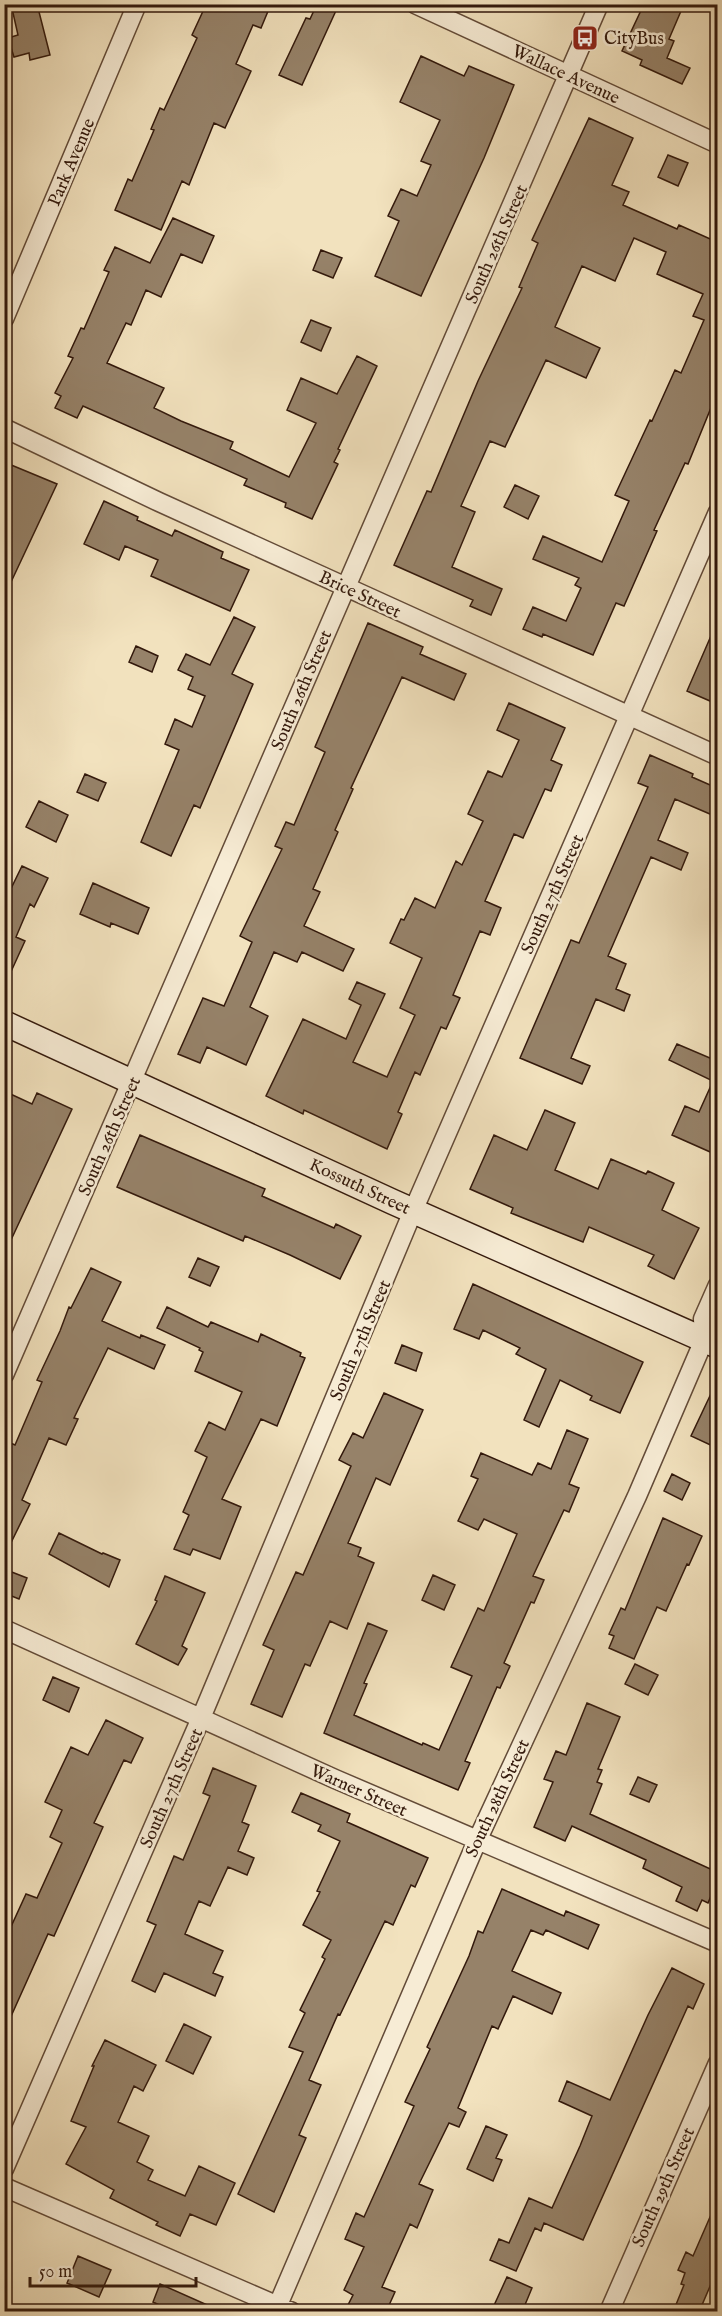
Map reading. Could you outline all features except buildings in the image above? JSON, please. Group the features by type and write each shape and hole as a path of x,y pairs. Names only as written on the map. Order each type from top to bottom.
{"street":[{"name":"Park Avenue","path":"4,320 137,4"},
{"name":"Wallace Avenue","path":"415,4 717,144"},
{"name":"South 26th Street","path":"4,1375 599,4"},
{"name":"Brice Street","path":"4,428 159,502 717,756"},
{"name":"South 27th Street","path":"4,2169 201,1718 413,1211 630,717 717,512"},
{"name":"Kossuth Street","path":"4,1023 413,1211 711,1343"},
{"name":"South 28th Street","path":"281,2309 477,1841 637,1496 711,1343 703,1319 717,1285"},
{"name":"Warner Street","path":"4,1629 477,1841 717,1943"},
{"name":"South 29th Street","path":"609,2312 717,2063"},
{"path":"4,2187 281,2309"}],"place":[{"name":"CityBus","path":"585,38"}]}
